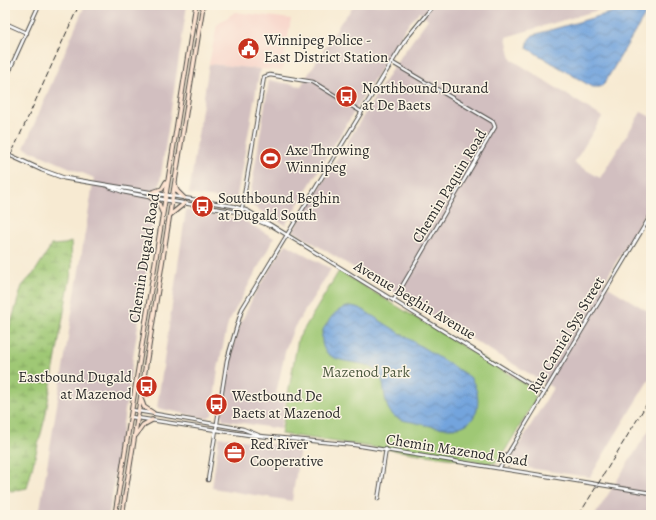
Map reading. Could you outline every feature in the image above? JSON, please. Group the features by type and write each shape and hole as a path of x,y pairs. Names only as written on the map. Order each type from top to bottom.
{"main road":[{"name":"Chemin Dugald Road","path":"116,515 196,5"},
{"name":"Chemin Dugald Road","path":"122,515 202,5"},
{"path":"162,216 159,204 150,195 162,189 169,177"},
{"path":"174,182 177,191 184,198"},
{"path":"169,216 185,203"},
{"path":"140,397 144,407 153,413"},
{"path":"134,440 143,425 152,420"}],"street":[{"path":"5,80 40,5"},
{"path":"208,480 227,360 242,309 360,111 413,29 434,5"},
{"path":"5,23 26,33"},
{"name":"Chemin Paquin Road","path":"391,62 493,122 495,127 394,300"},
{"path":"5,66 11,68"},
{"path":"241,214 264,77 270,74 313,82 360,111"},
{"path":"5,153 64,178 166,197"},
{"name":"Avenue Beghin Avenue","path":"166,197 172,196 243,209 544,392"},
{"name":"Avenue Beghin Avenue","path":"166,197 171,201 241,214 274,227"},
{"name":"Rue Camiel Sys Street","path":"500,467 651,215"},
{"name":"Chemin Mazenod Road","path":"132,410 250,431 258,435"},
{"name":"Chemin Mazenod Road","path":"131,417 216,430 386,449 651,493"},
{"path":"378,499 386,449"}],"shaded area":[{"path":"85,5 187,5 109,515 39,515 94,178 24,148"},
{"path":"355,5 615,5 506,37 511,59 602,117 574,163 600,178 641,112 651,117 651,203 603,284 651,313 651,376 590,477 507,465 553,388 293,231 392,69 428,19 419,12 406,27 285,225 249,204 269,80 301,86 341,22"},
{"path":"235,12 291,19 282,71 209,64 217,25"},
{"path":"209,64 260,69 236,201 189,194"},
{"path":"186,210 243,220 274,238 228,323 218,369 212,415 206,418 157,408"},
{"path":"286,244 331,269 294,328 286,348 276,394 286,396 280,429 223,420 221,413 229,360 239,327 254,295"},
{"path":"651,427 651,515 595,515"},
{"path":"219,437 300,448 292,501 212,488"}],"green space":[{"path":"71,242 72,267 45,418 27,488 11,491 5,486 5,336 11,323 22,286 34,273 51,245"},
{"name":"Mazenod Park","path":"339,271 535,390 535,401 498,462 489,464 281,434 298,339"}],"water":[{"path":"634,6 644,9 645,15 604,84 600,87 592,87 527,48 529,39 533,35"},
{"path":"351,306 360,308 470,377 474,383 478,398 476,412 472,419 467,424 459,427 443,428 407,421 394,416 388,409 383,384 378,372 367,365 343,361 329,355 324,350 322,337 324,327 336,312"}],"railway":[{"path":"5,168 79,5"},
{"path":"579,515 651,397"}],"place":[{"name":"Winnipeg Police - East District Station","path":"248,49"},
{"name":"Northbound Durand at De Baets","path":"347,97"},
{"name":"Axe Throwing Winnipeg","path":"271,159"},
{"name":"Southbound Beghin at Dugald South","path":"202,207"},
{"name":"Eastbound Dugald at Mazenod","path":"147,386"},
{"name":"Westbound De Baets at Mazenod","path":"217,405"},
{"name":"Red River Cooperative","path":"234,453"}]}
